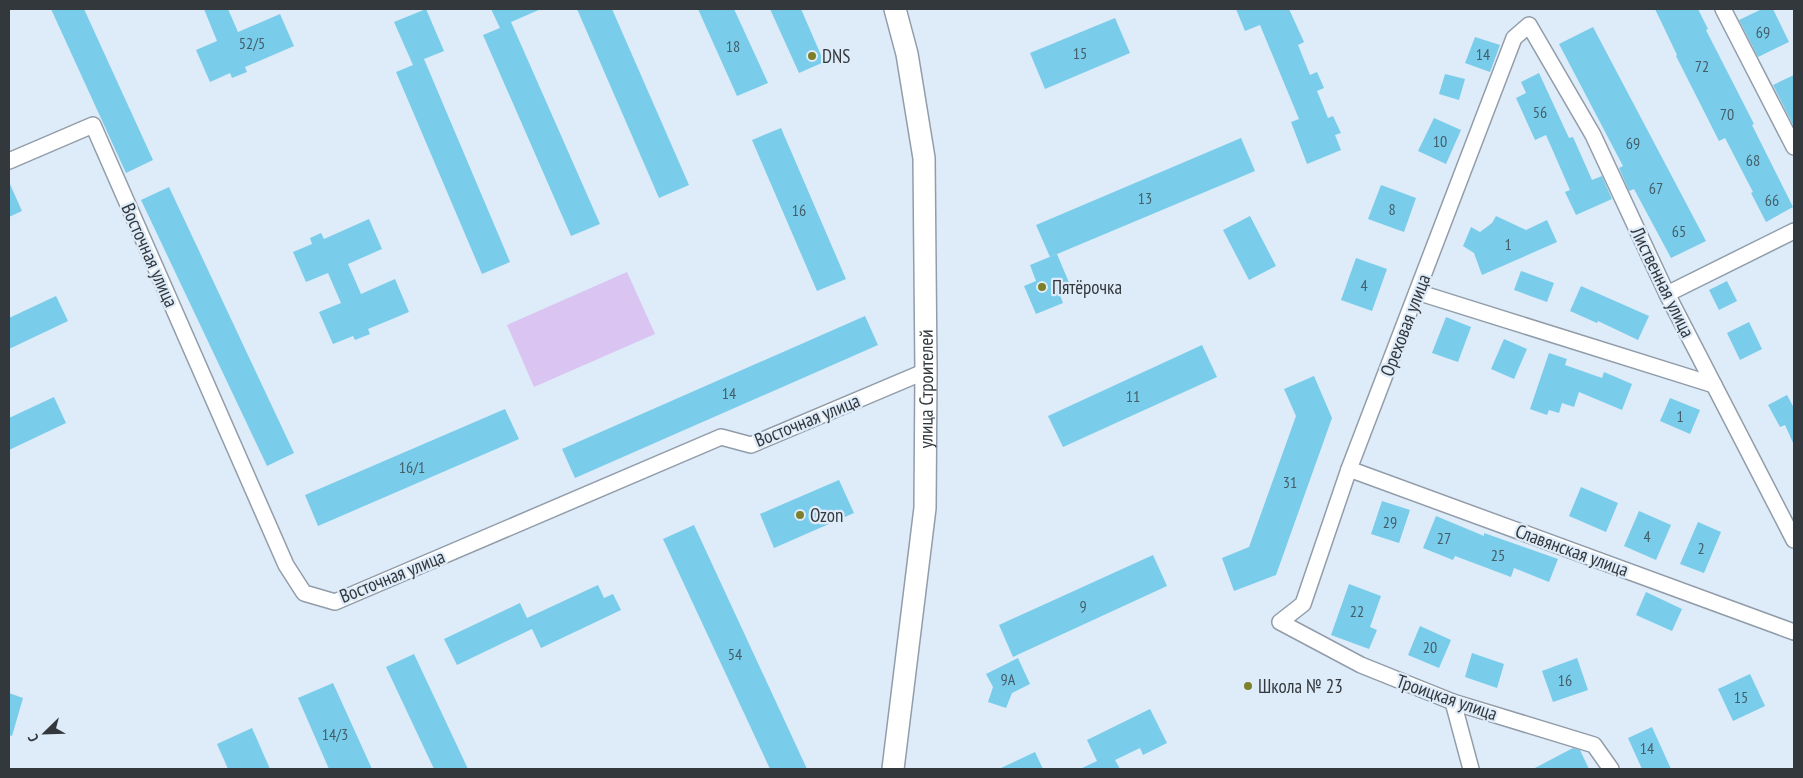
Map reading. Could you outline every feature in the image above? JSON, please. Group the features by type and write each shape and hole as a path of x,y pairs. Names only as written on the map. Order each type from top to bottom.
{"main road":[{"name":"улица Строителей","path":"893,769 925,508 926,371 924,158 907,54 895,9"}],"street":[{"path":"1723,9 1794,147"},
{"name":"Ореховая улица","path":"1280,622 1303,604 1350,468 1514,38 1529,25"},
{"name":"Лиственная улица","path":"1529,25 1593,135 1668,294 1794,540"},
{"name":"Восточная улица","path":"9,161 93,125 286,565 304,593 335,602 721,437 751,445 926,371"},
{"path":"1668,294 1794,231"},
{"path":"1417,292 1714,385"},
{"name":"Славянская улица","path":"1350,468 1794,632"},
{"name":"Троицкая улица","path":"1280,622 1361,665 1452,702 1594,745 1611,769"},
{"path":"1452,702 1471,769"}],"shaded area":[{"path":"627,272 655,334 534,387 507,325"}],"building":[{"path":"51,9 84,9 153,160 126,173"},
{"path":"204,9 228,9 238,32 280,14 294,46 245,67 247,72 232,78 230,73 210,82 196,50 217,41"},
{"path":"426,9 444,51 424,59 510,262 482,274 396,72 413,65 394,22"},
{"path":"491,9 541,9 511,22 600,224 571,236 483,35 500,28"},
{"path":"577,9 612,9 689,185 659,198"},
{"path":"698,9 734,9 768,83 737,96"},
{"path":"770,9 801,9 824,62 799,73"},
{"path":"1236,9 1289,9 1304,42 1298,45 1310,75 1317,72 1324,88 1317,91 1328,118 1333,116 1341,133 1335,135 1341,150 1307,164 1291,122 1299,119 1260,25 1245,31"},
{"path":"1655,9 1698,9 1708,29 1706,30 1754,124 1752,125 1793,207 1766,222 1725,138 1719,141 1676,56"},
{"path":"1762,9 1773,9 1789,42 1758,57 1739,20"},
{"path":"1115,18 1130,53 1045,89 1030,53"},
{"path":"1593,27 1706,241 1671,258 1634,189 1629,191 1619,168 1623,166 1559,44"},
{"path":"1475,37 1500,45 1490,72 1465,63"},
{"path":"1539,73 1569,138 1573,137 1592,180 1602,176 1612,199 1576,215 1565,192 1570,190 1546,135 1535,140 1516,98 1526,93 1521,82"},
{"path":"1445,74 1465,79 1459,100 1439,94"},
{"path":"1794,75 1794,127 1773,85"},
{"path":"1434,118 1461,130 1446,164 1418,151"},
{"path":"781,128 846,279 817,291 752,140"},
{"path":"1241,138 1255,171 1050,257 1036,225"},
{"path":"9,182 22,211 9,217"},
{"path":"1381,185 1416,198 1404,232 1368,219"},
{"path":"169,187 294,453 267,466 141,200"},
{"path":"1250,216 1276,266 1249,280 1223,230"},
{"path":"1496,216 1526,230 1547,220 1557,242 1482,275 1474,253 1463,246 1471,227 1480,232 1492,223"},
{"path":"369,219 382,249 348,264 361,294 395,279 409,312 368,329 370,334 355,340 353,336 333,344 319,312 341,303 328,273 306,282 293,252 312,244 310,238 321,233 324,239"},
{"path":"1057,254 1070,285 1058,290 1063,303 1036,314 1024,286 1036,281 1030,265"},
{"path":"1356,258 1387,269 1372,311 1341,300"},
{"path":"1521,271 1554,283 1547,302 1514,290"},
{"path":"1727,281 1737,301 1719,310 1709,290"},
{"path":"1581,286 1649,316 1638,340 1598,321 1597,323 1570,311"},
{"path":"56,296 68,321 9,349 9,318"},
{"path":"865,316 878,345 575,478 562,449"},
{"path":"1446,317 1471,327 1458,362 1432,353"},
{"path":"1749,322 1762,349 1740,360 1727,333"},
{"path":"1504,339 1527,349 1514,379 1491,369"},
{"path":"1202,345 1217,377 1063,447 1048,416"},
{"path":"1549,353 1567,359 1565,365 1602,378 1604,372 1632,384 1622,410 1579,392 1574,407 1562,403 1559,413 1549,410 1547,415 1530,409"},
{"path":"1314,376 1332,418 1276,575 1234,591 1222,558 1249,547 1296,416 1284,389"},
{"path":"1787,395 1794,408 1794,445 1785,425 1780,427 1768,405"},
{"path":"54,397 66,423 9,450 9,418"},
{"path":"1670,398 1700,410 1690,434 1660,421"},
{"path":"505,409 519,439 318,526 305,495"},
{"path":"839,480 854,513 774,548 760,514"},
{"path":"1581,487 1618,503 1606,532 1569,516"},
{"path":"1382,501 1410,510 1399,543 1371,534"},
{"path":"1639,511 1671,525 1656,560 1624,546"},
{"path":"1436,516 1484,536 1484,533 1558,559 1549,582 1514,568 1511,577 1455,556 1453,560 1423,548"},
{"path":"1698,522 1721,532 1704,573 1680,564"},
{"path":"694,525 807,769 770,769 663,539"},
{"path":"1153,555 1167,586 1013,657 999,625"},
{"path":"1349,584 1381,596 1370,627 1377,630 1369,649 1331,635"},
{"path":"598,585 604,598 613,594 621,610 541,648 532,629 457,665 444,639 520,603 527,618"},
{"path":"1646,592 1682,609 1672,631 1636,615"},
{"path":"1420,626 1451,640 1439,668 1408,655"},
{"path":"1472,653 1504,664 1497,688 1465,677"},
{"path":"414,654 468,769 434,769 386,667"},
{"path":"1018,658 1030,684 1012,693 1006,708 988,702 993,687 986,674"},
{"path":"1577,658 1588,690 1553,702 1542,671"},
{"path":"1750,674 1765,706 1733,721 1718,689"},
{"path":"333,683 372,769 329,769 298,698"},
{"path":"9,693 23,698 12,736 9,735"},
{"path":"1150,709 1167,743 1143,755 1140,748 1115,760 1120,769 1080,769 1097,761 1087,740"},
{"path":"1652,727 1671,769 1642,769 1628,738"},
{"path":"252,728 270,769 228,769 217,744"},
{"path":"1573,748 1580,750 1589,769 1533,769"},
{"path":"1035,752 1043,769 999,769"}],"place":[{"name":"DNS","path":"812,56"},
{"name":"Пятёрочка","path":"1042,287"},
{"name":"Ozon","path":"800,515"},
{"name":"Школа № 23","path":"1248,686"}]}
